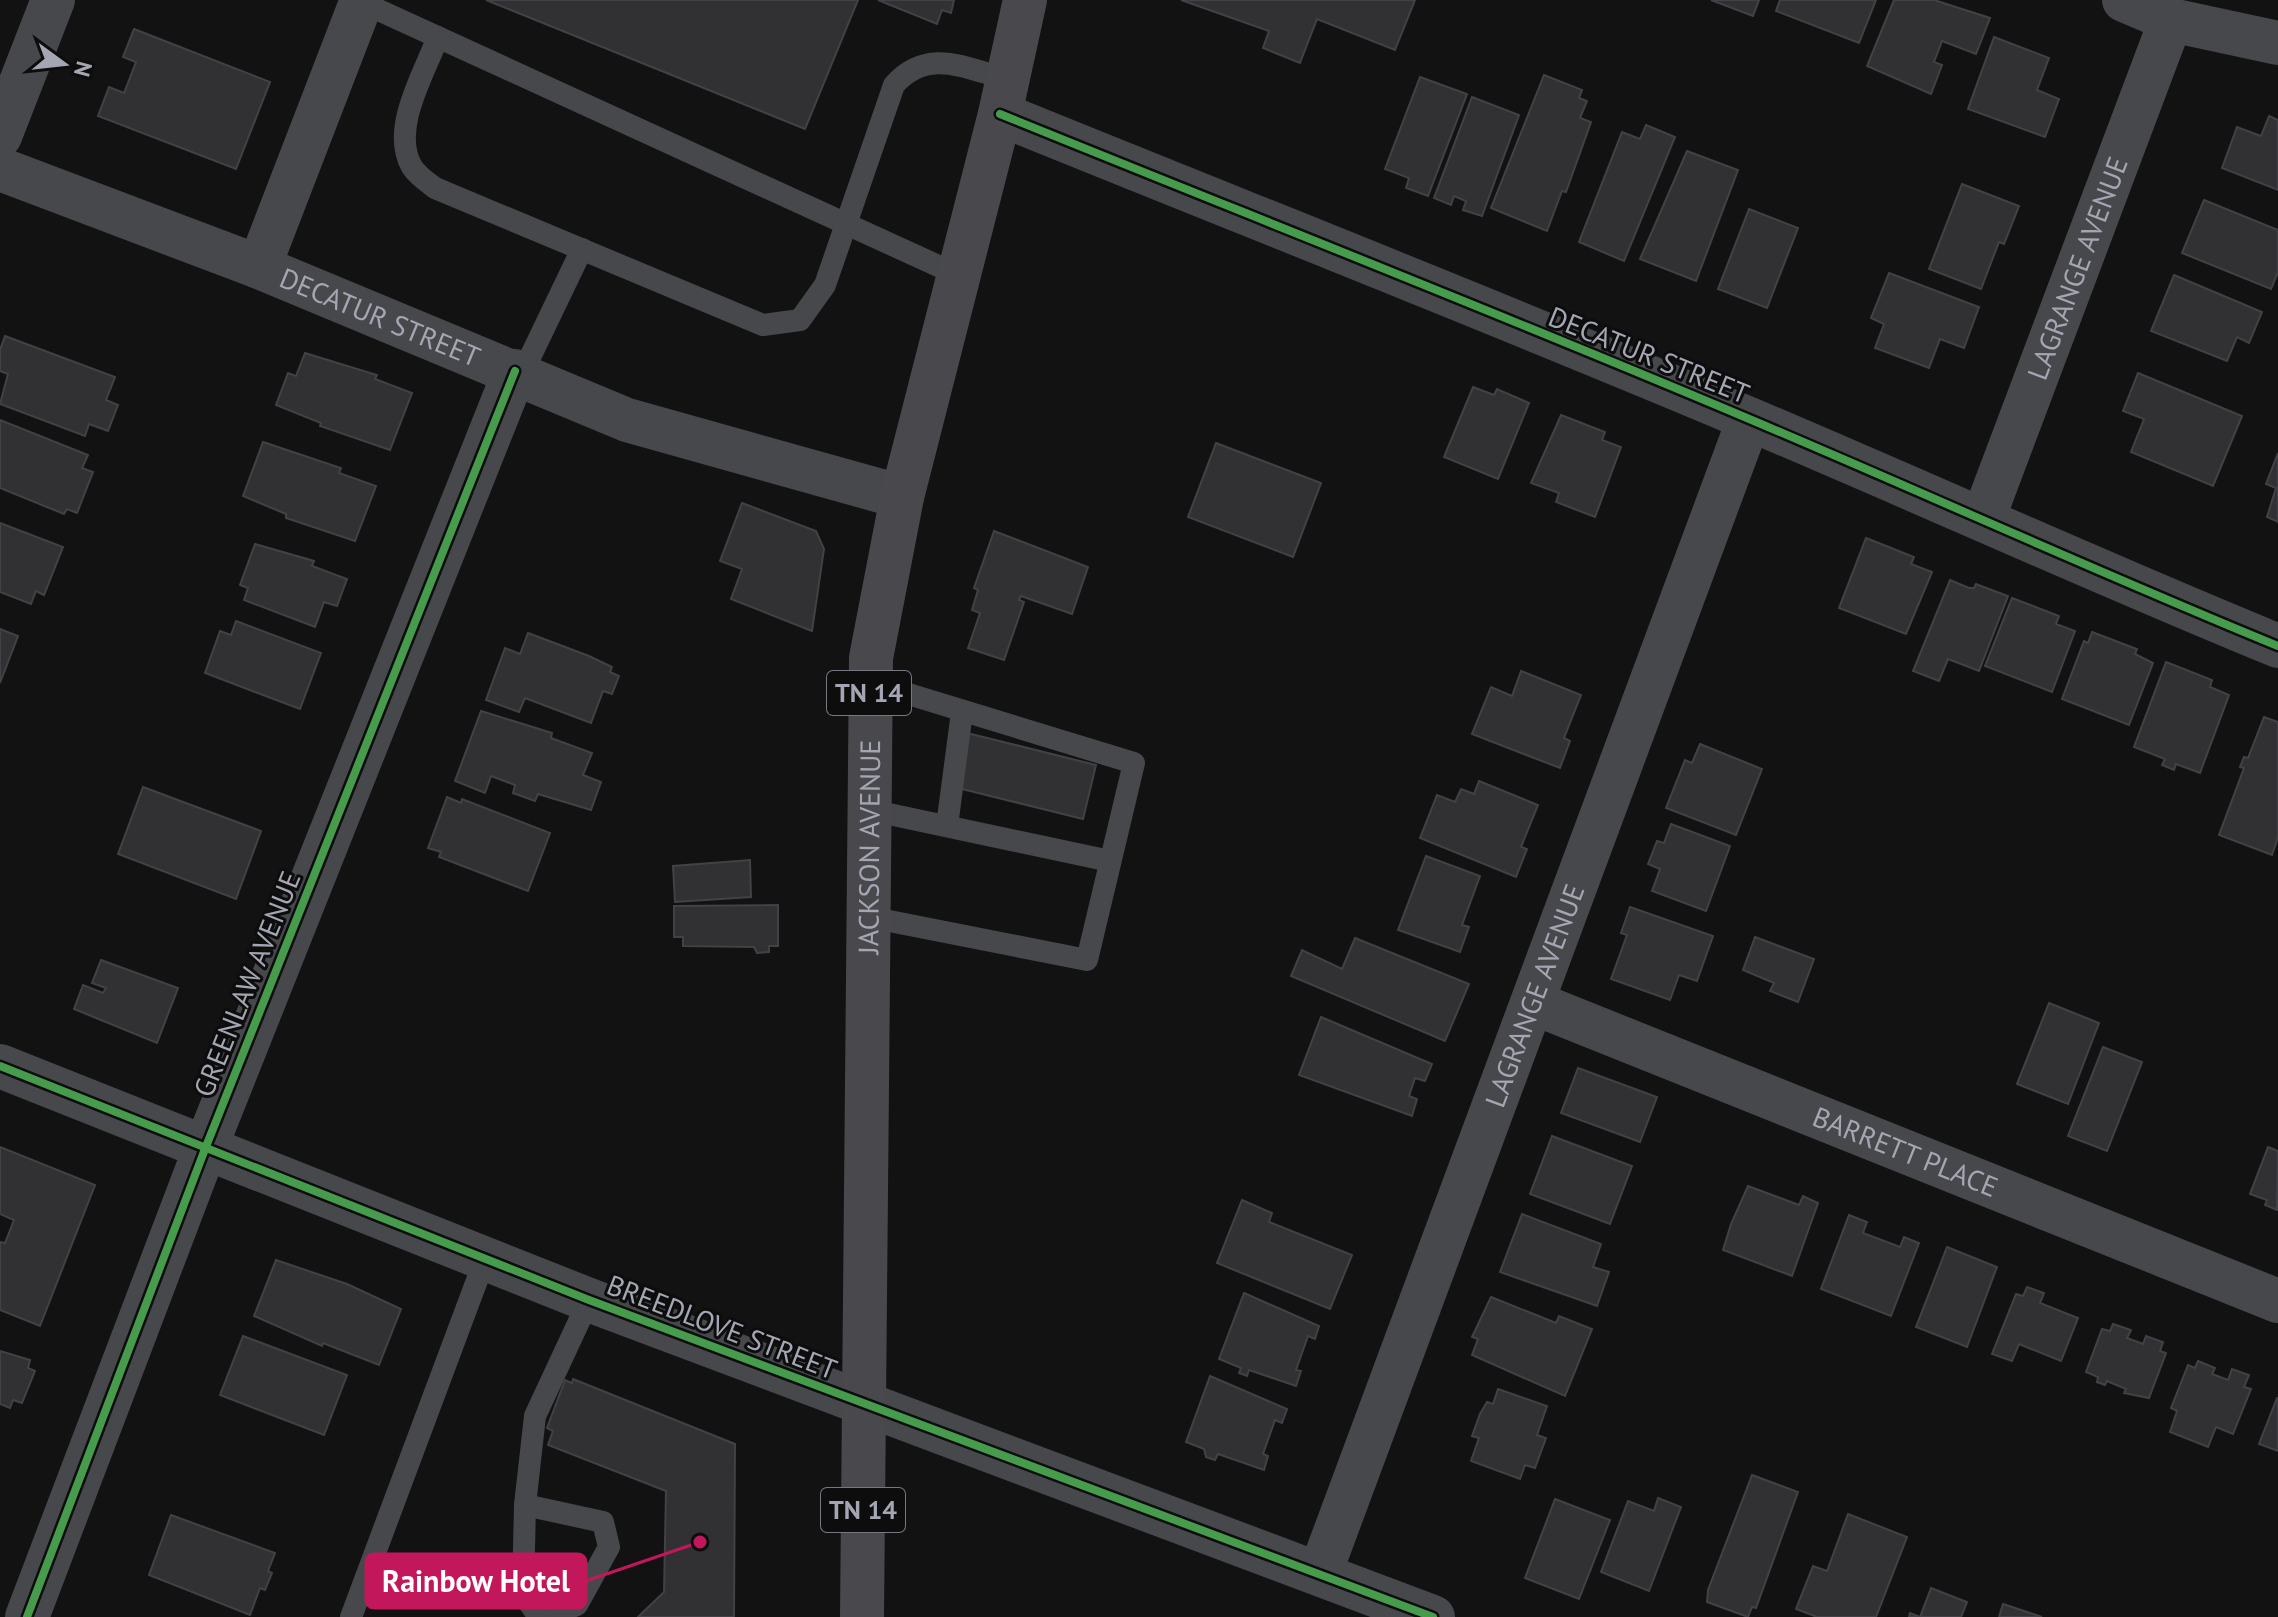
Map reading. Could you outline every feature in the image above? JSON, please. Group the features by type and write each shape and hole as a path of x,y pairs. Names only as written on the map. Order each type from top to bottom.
{"main road":[{"name":"JACKSON AVENUE","path":"862,1617 869,682 902,497 1004,97 1025,0"}],"street":[{"path":"0,136 53,0"},
{"path":"2124,0 2171,20 2278,43"},
{"path":"259,267 362,1"},
{"name":"LAGRANGE AVENUE","path":"1983,519 2171,20"},
{"name":"DECATUR STREET","path":"1004,97 1983,519 2106,576 2278,646"},
{"name":"DECATUR STREET","path":"0,169 259,267 627,420 902,497"},
{"name":"GREENLAW AVENUE","path":"27,1617 205,1149 518,373"},
{"name":"LAGRANGE AVENUE","path":"1320,1573 1749,419"},
{"name":"BARRETT PLACE","path":"1534,1003 2278,1301"},
{"name":"BREEDLOVE STREET","path":"0,1066 589,1300 1433,1617"}],"lane":[{"path":"362,1 958,275"},
{"path":"438,37 406,121 405,151 414,170 435,188 763,325 800,320 825,285 894,85 907,70 926,62 948,64 1004,97"},
{"path":"518,373 582,249"},
{"path":"869,682 1134,763 1087,960 869,917"},
{"path":"947,826 962,712"},
{"path":"870,810 1110,861"},
{"path":"351,1617 485,1259"},
{"path":"539,1617 523,1594 525,1505 535,1416 589,1300"},
{"path":"525,1505 603,1522 609,1547 577,1605 545,1617"}],"building":[{"path":"486,0 858,0 805,129"},
{"path":"878,0 954,0 951,13 942,10 937,24"},
{"path":"1181,0 1415,0 1395,50 1317,19 1300,63 1263,48 1269,31"},
{"path":"1711,0 1759,0 1753,16"},
{"path":"1780,0 1876,0 1859,43 1776,11"},
{"path":"1894,0 1934,0 1990,18 1976,54 1942,41 1934,62 1942,65 1931,94 1867,66"},
{"path":"134,29 270,82 236,169 98,116 109,87 124,93 136,62 123,57"},
{"path":"1994,37 2049,58 2037,90 2059,99 2045,137 1968,109"},
{"path":"1544,75 1582,90 1579,98 1587,101 1580,118 1591,122 1566,192 1562,191 1547,231 1491,208"},
{"path":"1420,77 1467,94 1428,196 1406,188 1409,178 1385,169"},
{"path":"1472,97 1519,115 1482,216 1463,210 1466,201 1454,196 1451,205 1434,198"},
{"path":"2269,116 2278,120 2278,190 2222,168 2237,127 2261,136"},
{"path":"1646,125 1675,137 1624,261 1579,242 1622,132 1640,139"},
{"path":"1687,151 1738,170 1696,281 1640,259"},
{"path":"1962,184 2019,206 2004,244 1999,242 1981,289 1929,269"},
{"path":"2204,200 2278,230 2278,272 2271,289 2182,253"},
{"path":"1749,209 1798,228 1767,308 1718,289"},
{"path":"1889,273 1979,307 1964,348 1940,339 1929,368 1875,348 1884,324 1871,318"},
{"path":"2174,275 2262,312 2249,343 2237,337 2227,361 2151,331"},
{"path":"5,336 115,377 106,400 118,405 108,431 89,424 85,436 0,404 8,374 0,371 0,350"},
{"path":"305,353 377,375 375,379 412,393 390,450 320,426 321,423 276,405 288,373 296,376"},
{"path":"2138,373 2242,416 2213,486 2131,452 2144,419 2123,411"},
{"path":"1473,387 1494,395 1497,389 1529,403 1498,479 1444,457"},
{"path":"1561,415 1605,432 1602,440 1621,447 1595,517 1556,502 1559,493 1531,483"},
{"path":"0,420 88,455 82,468 93,472 77,513 67,509 64,514 0,488"},
{"path":"263,442 341,468 339,473 376,486 355,541 286,518 286,514 243,496"},
{"path":"1216,443 1321,483 1293,557 1188,517"},
{"path":"2278,453 2278,522 2267,517 2276,488 2266,484"},
{"path":"742,503 816,531 824,549 812,631 731,599 742,569 720,561"},
{"path":"0,523 63,547 44,595 36,591 31,604 0,592"},
{"path":"994,531 1088,567 1072,614 1021,596 1019,600 1024,602 1004,660 968,648 980,613 972,610 978,590 974,588"},
{"path":"1866,538 1914,557 1911,564 1932,572 1906,634 1839,608"},
{"path":"255,544 314,561 312,566 347,579 337,606 324,602 315,627 244,600 248,588 240,585"},
{"path":"1950,580 1969,588 1974,588 1976,584 2008,596 1979,671 1948,659 1939,681 1913,671"},
{"path":"2012,598 2059,616 2056,624 2075,631 2052,692 1985,666"},
{"path":"236,621 321,653 300,709 205,673 220,631 231,635"},
{"path":"0,629 18,636 0,683"},
{"path":"2092,632 2137,649 2135,654 2153,663 2129,725 2062,699 2084,641 2088,643"},
{"path":"528,633 589,656 612,667 610,672 619,676 612,694 603,691 591,723 525,698 519,712 486,700 505,648 520,654"},
{"path":"2166,662 2212,680 2210,687 2229,695 2200,773 2176,764 2174,770 2162,765 2165,759 2134,747"},
{"path":"1521,671 1581,695 1564,738 1570,741 1560,768 1472,734 1491,687 1512,696"},
{"path":"481,711 552,733 551,738 592,753 583,775 601,782 591,810 538,794 535,801 513,793 515,785 491,776 485,793 455,781"},
{"path":"2264,717 2278,722 2278,837 2272,855 2219,835 2244,768 2240,767 2244,757 2248,758"},
{"path":"967,733 1096,765 1083,819 954,787"},
{"path":"1700,744 1762,769 1736,835 1666,808 1685,760 1692,763"},
{"path":"1479,781 1538,805 1521,847 1527,849 1516,877 1420,838 1437,795 1455,802 1461,789 1474,794"},
{"path":"143,787 261,831 236,899 118,854"},
{"path":"447,797 461,803 462,799 550,833 528,891 439,857 441,852 428,848"},
{"path":"1671,824 1730,846 1706,911 1652,891 1660,869 1648,864 1657,841 1664,843"},
{"path":"1426,856 1480,876 1462,925 1469,927 1460,952 1398,930"},
{"path":"750,860 751,897 675,902 673,866"},
{"path":"778,905 778,946 769,946 769,952 757,953 754,947 683,946 683,937 674,937 674,906"},
{"path":"1630,907 1713,936 1697,981 1679,975 1670,1000 1611,979 1627,935 1621,933"},
{"path":"1755,937 1814,959 1798,1002 1770,991 1774,983 1743,970"},
{"path":"1355,938 1469,984 1445,1041 1291,976 1302,950 1342,969"},
{"path":"101,960 178,988 157,1043 74,1009 83,985 103,993 106,988 92,983"},
{"path":"2049,1003 2099,1023 2068,1104 2017,1084"},
{"path":"1321,1017 1432,1064 1425,1081 1415,1078 1409,1096 1417,1099 1412,1116 1299,1075"},
{"path":"2103,1047 2142,1062 2107,1151 2068,1136"},
{"path":"1578,1068 1657,1097 1640,1142 1561,1113"},
{"path":"1552,1136 1632,1166 1610,1224 1530,1194"},
{"path":"0,1147 95,1185 40,1326 0,1310 0,1242 5,1243 14,1220 0,1214"},
{"path":"2268,1147 2278,1151 2277,1210 2265,1205 2267,1200 2250,1194"},
{"path":"1748,1186 1799,1205 1803,1196 1818,1203 1792,1276 1723,1250"},
{"path":"1242,1200 1272,1213 1269,1222 1352,1255 1330,1309 1217,1263"},
{"path":"1522,1214 1601,1244 1593,1267 1609,1272 1597,1306 1500,1272"},
{"path":"1849,1215 1867,1222 1863,1233 1900,1247 1904,1237 1919,1243 1891,1316 1821,1289"},
{"path":"1947,1247 1997,1267 1967,1347 1916,1327"},
{"path":"276,1260 347,1284 401,1309 379,1365 323,1343 322,1346 254,1316"},
{"path":"2027,1287 2044,1293 2040,1303 2078,1318 2061,1361 2019,1344 2012,1361 1992,1354 2016,1294 2023,1296"},
{"path":"1244,1293 1319,1326 1315,1339 1308,1336 1296,1370 1301,1371 1296,1386 1249,1370 1247,1376 1239,1373 1241,1368 1219,1359"},
{"path":"1491,1297 1556,1323 1559,1316 1592,1329 1565,1396 1472,1355 1478,1339 1472,1337"},
{"path":"2113,1324 2131,1330 2127,1338 2143,1344 2146,1336 2163,1342 2160,1351 2166,1353 2149,1398 2124,1393 2126,1389 2107,1381 2105,1385 2097,1382 2098,1377 2086,1372 2102,1329 2110,1331"},
{"path":"243,1336 347,1375 324,1435 220,1395"},
{"path":"0,1351 30,1360 28,1368 35,1371 22,1403 13,1400 10,1408 0,1404"},
{"path":"2198,1361 2215,1368 2212,1374 2228,1380 2232,1369 2249,1375 2244,1387 2251,1389 2233,1434 2216,1427 2208,1447 2170,1432 2177,1411 2171,1408 2188,1365 2195,1368"},
{"path":"1210,1376 1287,1409 1282,1423 1275,1420 1263,1454 1268,1456 1264,1470 1218,1454 1215,1460 1206,1457 1204,1449 1186,1442"},
{"path":"573,1379 735,1444 734,1617 638,1617 664,1592 666,1491 548,1445 553,1431 547,1428 565,1380 572,1383"},
{"path":"1498,1389 1547,1406 1537,1435 1546,1438 1535,1468 1525,1465 1520,1479 1471,1461 1479,1438 1472,1436 1480,1414 1487,1402 1493,1404"},
{"path":"2278,1398 2278,1451 2259,1444"},
{"path":"1752,1475 1798,1492 1756,1608 1752,1607 1748,1617 1707,1602 1708,1590"},
{"path":"1658,1498 1681,1507 1649,1591 1601,1572 1628,1501 1654,1511"},
{"path":"1555,1499 1610,1520 1579,1599 1525,1578"},
{"path":"1848,1514 1907,1537 1876,1617 1817,1617 1796,1609 1813,1566 1827,1571"},
{"path":"171,1515 275,1553 268,1571 272,1573 265,1590 260,1588 250,1615 149,1575"},
{"path":"1931,1588 1967,1602 1961,1617 1920,1617"},
{"path":"2003,1604 2042,1617 1999,1617"}],"cycle path":[{"path":"1000,114 1660,382 2278,646"},
{"path":"27,1617 205,1149 515,371"},
{"path":"0,1066 589,1300 1433,1617"}],"place":[{"name":"Rainbow Hotel","path":"700,1542"}]}
